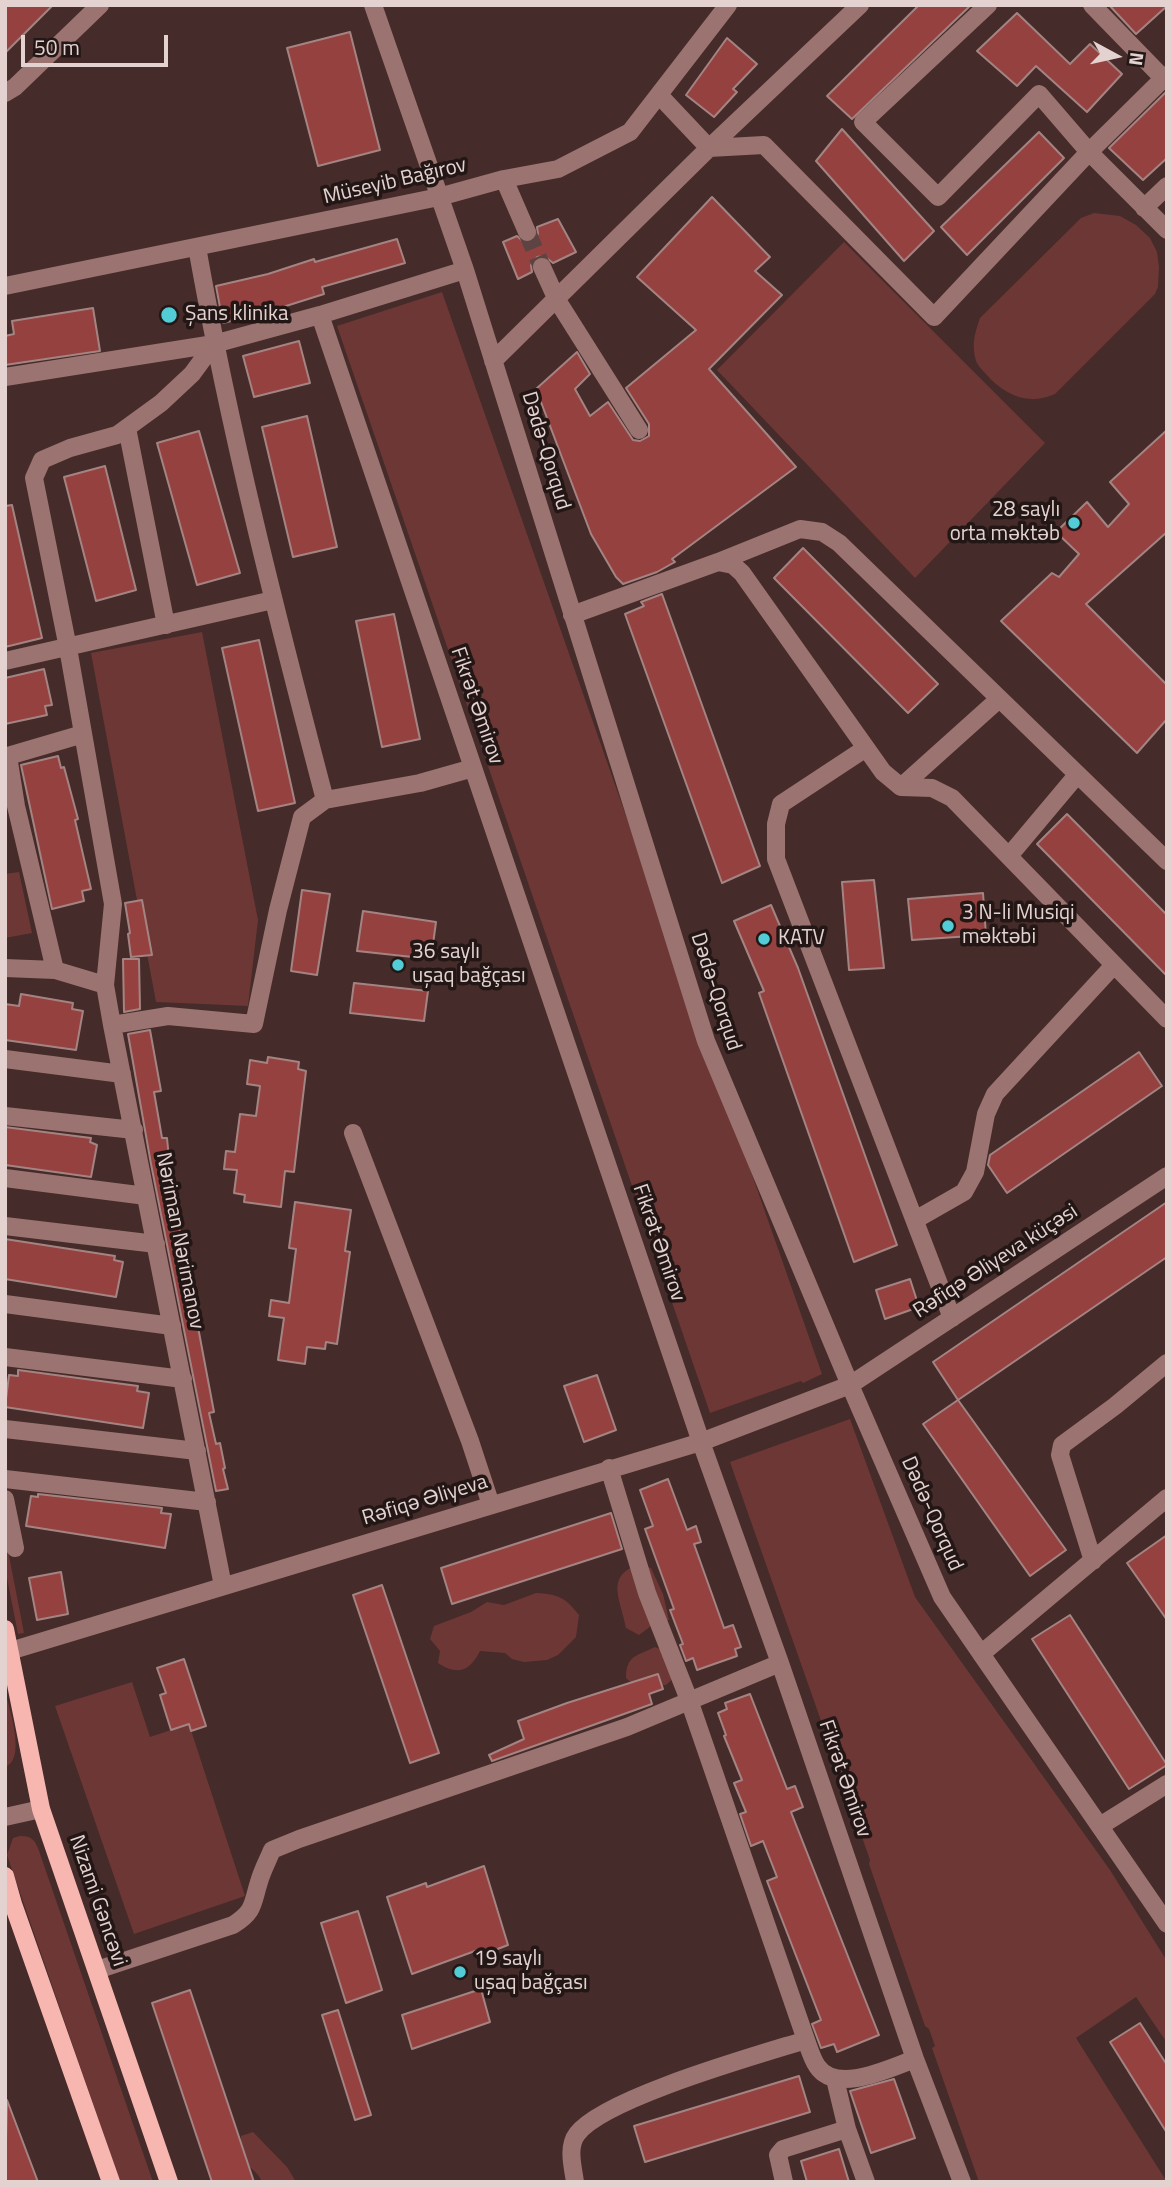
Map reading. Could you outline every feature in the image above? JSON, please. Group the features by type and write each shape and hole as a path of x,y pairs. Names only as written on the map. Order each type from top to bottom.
{"main road":[{"name":"Nizami Gəncəvi","path":"5,1629 41,1809 169,2182"},
{"path":"5,1876 111,2182"}],"street":[{"path":"5,93 15,87 100,5"},
{"name":"Dədə-Qorqud","path":"373,5 464,270 706,1041 942,1597 1167,1924"},
{"name":"Müseyib Bağırov","path":"5,286 439,197 504,179 558,169 631,132 728,5"},
{"path":"493,361 709,148 860,5"},
{"path":"988,5 863,122 937,197 1040,94 1089,152 1167,230"},
{"path":"659,95 709,148 764,145 934,317 1089,152 1165,77 1092,5"},
{"path":"504,179 527,232"},
{"path":"1144,208 1167,186"},
{"path":"197,247 214,344 273,600 325,800"},
{"path":"542,267 557,300 639,430"},
{"path":"5,377 214,344 320,315 464,270"},
{"name":"Fikrət Əmirov","path":"320,315 701,1442 780,1663 915,2059 962,2182"},
{"name":"Nəriman Nərimanov","path":"214,344 192,374 161,403 117,435 70,448 42,460 34,478 68,648 113,904 105,985 111,1026 134,1130 223,1586"},
{"path":"127,428 166,625"},
{"path":"572,614 718,562 800,529 822,532 839,543 1077,775 1164,852"},
{"path":"718,562 733,565 742,573 883,772 901,787 932,788 952,799 1167,1019"},
{"path":"5,661 273,600"},
{"path":"901,787 999,699"},
{"path":"55,970 16,806 8,756 83,734"},
{"path":"866,748 781,804 776,824 776,859 952,1318"},
{"path":"111,1026 168,1016 254,1024 278,910 302,817 325,800 420,783 473,768"},
{"path":"1009,856 1077,775"},
{"path":"915,1220 964,1192 975,1172 986,1114 995,1094 1114,965"},
{"path":"5,968 55,970 105,985"},
{"path":"5,1059 122,1074"},
{"path":"5,1116 134,1130"},
{"path":"353,1133 470,1441 491,1505"},
{"name":"Rəfiqə Əliyeva küçəsi","path":"850,1385 1167,1176"},
{"path":"5,1178 146,1196"},
{"path":"5,1226 156,1244"},
{"path":"5,1304 172,1326"},
{"path":"5,1357 183,1379"},
{"path":"1093,1561 1060,1455 1062,1445 1167,1363"},
{"name":"Rəfiqə Əliyeva","path":"10,1651 701,1442 850,1385"},
{"path":"5,1429 197,1451"},
{"path":"609,1468 647,1593 689,1700 817,2066 826,2076 835,2079 861,2078 915,2059"},
{"path":"5,1479 207,1502"},
{"path":"981,1654 1167,1498"},
{"path":"5,1499 15,1548"},
{"path":"97,1970 233,1925 245,1917 254,1905 259,1882 272,1850 626,1727 780,1663"},
{"path":"1100,1826 1167,1784"},
{"path":"5,1817 41,1809"},
{"path":"575,2182 571,2146 577,2134 593,2121 622,2104 723,2066 806,2040"},
{"path":"835,2079 847,2129 866,2182"},
{"path":"784,2182 778,2155 783,2149 847,2129"}],"shaded area":[{"path":"1094,213 1120,216 1136,225 1150,238 1157,252 1159,267 1155,294 1055,394 1035,399 1009,393 993,381 976,361 974,344 980,318 1081,218"},
{"path":"844,242 1045,443 915,578 717,370"},
{"path":"442,292 822,1374 803,1383 801,1381 710,1413 337,326"},
{"path":"202,632 258,920 248,1006 156,1002 91,653"},
{"path":"19,872 32,933 5,938 5,874"},
{"path":"850,1419 915,1597 1110,1870 1167,1961 1167,2043 1136,1997 1076,2038 1167,2182 979,2182 932,2048 935,2046 929,2029 925,2026 869,1864 870,1860 730,1462"},
{"path":"5,1535 24,1633 18,1634 5,1568"},
{"path":"639,1564 651,1568 663,1594 669,1620 655,1623 639,1635 626,1628 618,1582 628,1569"},
{"path":"536,1593 561,1598 579,1615 576,1637 558,1655 547,1660 524,1662 512,1659 505,1653 480,1651 472,1663 463,1669 452,1669 438,1663 440,1651 430,1639 434,1626 471,1612 487,1602 504,1605"},
{"path":"655,1647 660,1649 675,1677 666,1685 635,1686 626,1678 630,1660"},
{"path":"132,1682 150,1737 189,1724 245,1896 134,1934 55,1706"},
{"path":"5,1690 16,1744 15,1754 5,1767"},
{"path":"20,1836 32,1839 38,1848 153,2182 120,2182 7,1855 13,1838"},
{"path":"253,2132 287,2167 296,2182 262,2182 241,2158 241,2136"}],"building":[{"path":"5,5 53,5 5,53"},
{"path":"919,5 971,5 852,119 827,96"},
{"path":"1109,5 1167,5 1167,6 1136,34"},
{"path":"1017,13 1070,64 1090,44 1122,74 1087,112 1036,66 1017,86 977,51"},
{"path":"350,32 380,150 318,166 287,48"},
{"path":"727,38 757,64 733,89 737,92 714,117 686,95"},
{"path":"1167,91 1167,158 1143,180 1109,148"},
{"path":"842,129 934,231 904,261 816,161"},
{"path":"1039,132 1064,158 967,255 941,227"},
{"path":"712,197 770,257 755,271 782,295 709,369 796,467 672,559 675,562 657,572 623,584 616,577 591,534 536,389 577,352 590,374 575,389 590,416 608,402 633,440 640,441 649,436 649,424 626,388 696,330 637,277"},
{"path":"558,219 576,252 553,263 544,256 537,257 531,265 532,272 518,279 503,242 517,236 525,243 532,242 538,234 537,227"},
{"path":"397,239 405,263 322,287 324,294 223,323 216,286"},
{"path":"93,308 100,351 5,365 5,336 14,334 12,321"},
{"path":"299,341 310,383 254,397 243,356"},
{"path":"307,416 337,547 293,557 262,427"},
{"path":"1167,430 1167,532 1086,604 1167,685 1167,719 1137,753 1001,621 1052,573 1059,577 1079,554 1056,532 1087,502 1108,527 1129,504 1110,482"},
{"path":"199,431 240,573 197,585 157,443"},
{"path":"105,466 136,590 96,601 64,477"},
{"path":"12,505 42,638 5,647 5,506"},
{"path":"803,548 938,684 908,713 774,578"},
{"path":"662,594 760,866 722,883 625,614 644,606 641,602"},
{"path":"394,614 420,739 382,747 356,621"},
{"path":"259,640 295,803 258,811 222,648"},
{"path":"44,669 52,705 45,706 47,715 5,724 5,678"},
{"path":"58,756 61,768 64,767 78,819 75,820 91,889 82,891 84,901 52,909 21,765"},
{"path":"1067,814 1167,915 1167,976 1037,844"},
{"path":"874,880 884,968 849,970 842,882"},
{"path":"302,890 330,894 317,975 291,971"},
{"path":"983,893 986,935 912,940 908,899"},
{"path":"142,900 152,955 131,957 125,903"},
{"path":"771,905 798,968 897,1245 854,1262 759,993 764,991 734,921"},
{"path":"363,911 436,922 431,959 357,951"},
{"path":"123,959 139,959 140,1009 124,1012"},
{"path":"354,983 428,991 424,1021 350,1013"},
{"path":"21,994 73,1003 72,1009 83,1011 76,1050 5,1040 5,1004 19,1006"},
{"path":"150,1030 161,1091 154,1092 162,1138 167,1138 172,1189 214,1412 209,1413 216,1444 220,1443 225,1468 223,1469 228,1489 216,1491 128,1034"},
{"path":"1139,1052 1162,1086 1007,1193 988,1165 990,1155"},
{"path":"268,1057 299,1062 298,1069 306,1071 294,1172 285,1171 281,1207 244,1202 245,1195 234,1193 237,1170 224,1169 226,1151 235,1152 240,1114 256,1116 260,1086 247,1084 250,1060 267,1063"},
{"path":"5,1127 91,1138 90,1142 97,1145 91,1177 5,1165"},
{"path":"295,1202 351,1210 345,1251 350,1252 337,1344 326,1342 325,1349 307,1347 305,1364 278,1360 284,1318 269,1316 271,1300 289,1303 296,1249 289,1248"},
{"path":"1167,1202 1167,1257 958,1400 933,1362"},
{"path":"5,1239 115,1256 114,1260 123,1262 116,1297 5,1279"},
{"path":"910,1279 919,1307 885,1319 876,1290"},
{"path":"18,1370 138,1386 137,1391 149,1393 143,1428 5,1407 9,1375 18,1376"},
{"path":"597,1375 616,1430 584,1442 564,1386"},
{"path":"958,1400 1066,1550 1030,1576 923,1424"},
{"path":"668,1479 687,1530 696,1526 701,1542 694,1544 724,1628 733,1625 741,1647 735,1649 737,1656 697,1670 693,1658 686,1661 680,1645 683,1644 670,1610 674,1609 645,1529 653,1526 640,1490"},
{"path":"38,1494 162,1508 161,1513 171,1514 165,1548 26,1526 31,1496 38,1497"},
{"path":"611,1513 622,1549 452,1604 441,1568"},
{"path":"1167,1535 1167,1620 1127,1563"},
{"path":"61,1572 68,1614 37,1620 29,1578"},
{"path":"382,1585 439,1753 410,1763 353,1595"},
{"path":"1070,1615 1167,1765 1129,1789 1032,1639"},
{"path":"184,1659 206,1726 191,1731 189,1724 171,1730 160,1695 166,1693 157,1668"},
{"path":"658,1674 663,1689 649,1694 652,1704 492,1761 489,1755 524,1739 518,1721"},
{"path":"750,1694 787,1789 795,1786 803,1807 791,1812 879,2035 837,2052 834,2044 821,2048 812,2024 821,2020 767,1881 777,1877 763,1841 751,1846 740,1814 746,1812 734,1783 742,1780 724,1736 726,1735 718,1713 727,1709 725,1703"},
{"path":"484,1866 508,1945 477,1957 475,1951 412,1974 387,1897 426,1883 427,1887"},
{"path":"358,1911 382,1990 346,2003 321,1923"},
{"path":"481,1989 490,2022 412,2049 402,2015"},
{"path":"190,1990 254,2182 212,2182 152,2003"},
{"path":"338,2010 371,2115 355,2120 322,2015"},
{"path":"1140,2023 1167,2065 1167,2133 1110,2042"},
{"path":"799,2076 810,2112 645,2162 634,2126"},
{"path":"894,2079 915,2138 871,2153 850,2091"},
{"path":"7,2100 38,2182 5,2182"},
{"path":"839,2149 849,2182 807,2182 801,2161"}],"tunnel":[{"path":"527,232 542,267"}],"place":[{"name":"Şans klinika","path":"169,315"},
{"name":"28 saylı orta məktəb","path":"1074,523"},
{"name":"3 N-li Musiqi məktəbi","path":"948,926"},
{"name":"KATV","path":"764,939"},
{"name":"36 saylı uşaq bağçası","path":"398,965"},
{"name":"19 saylı uşaq bağçası","path":"460,1972"}]}
